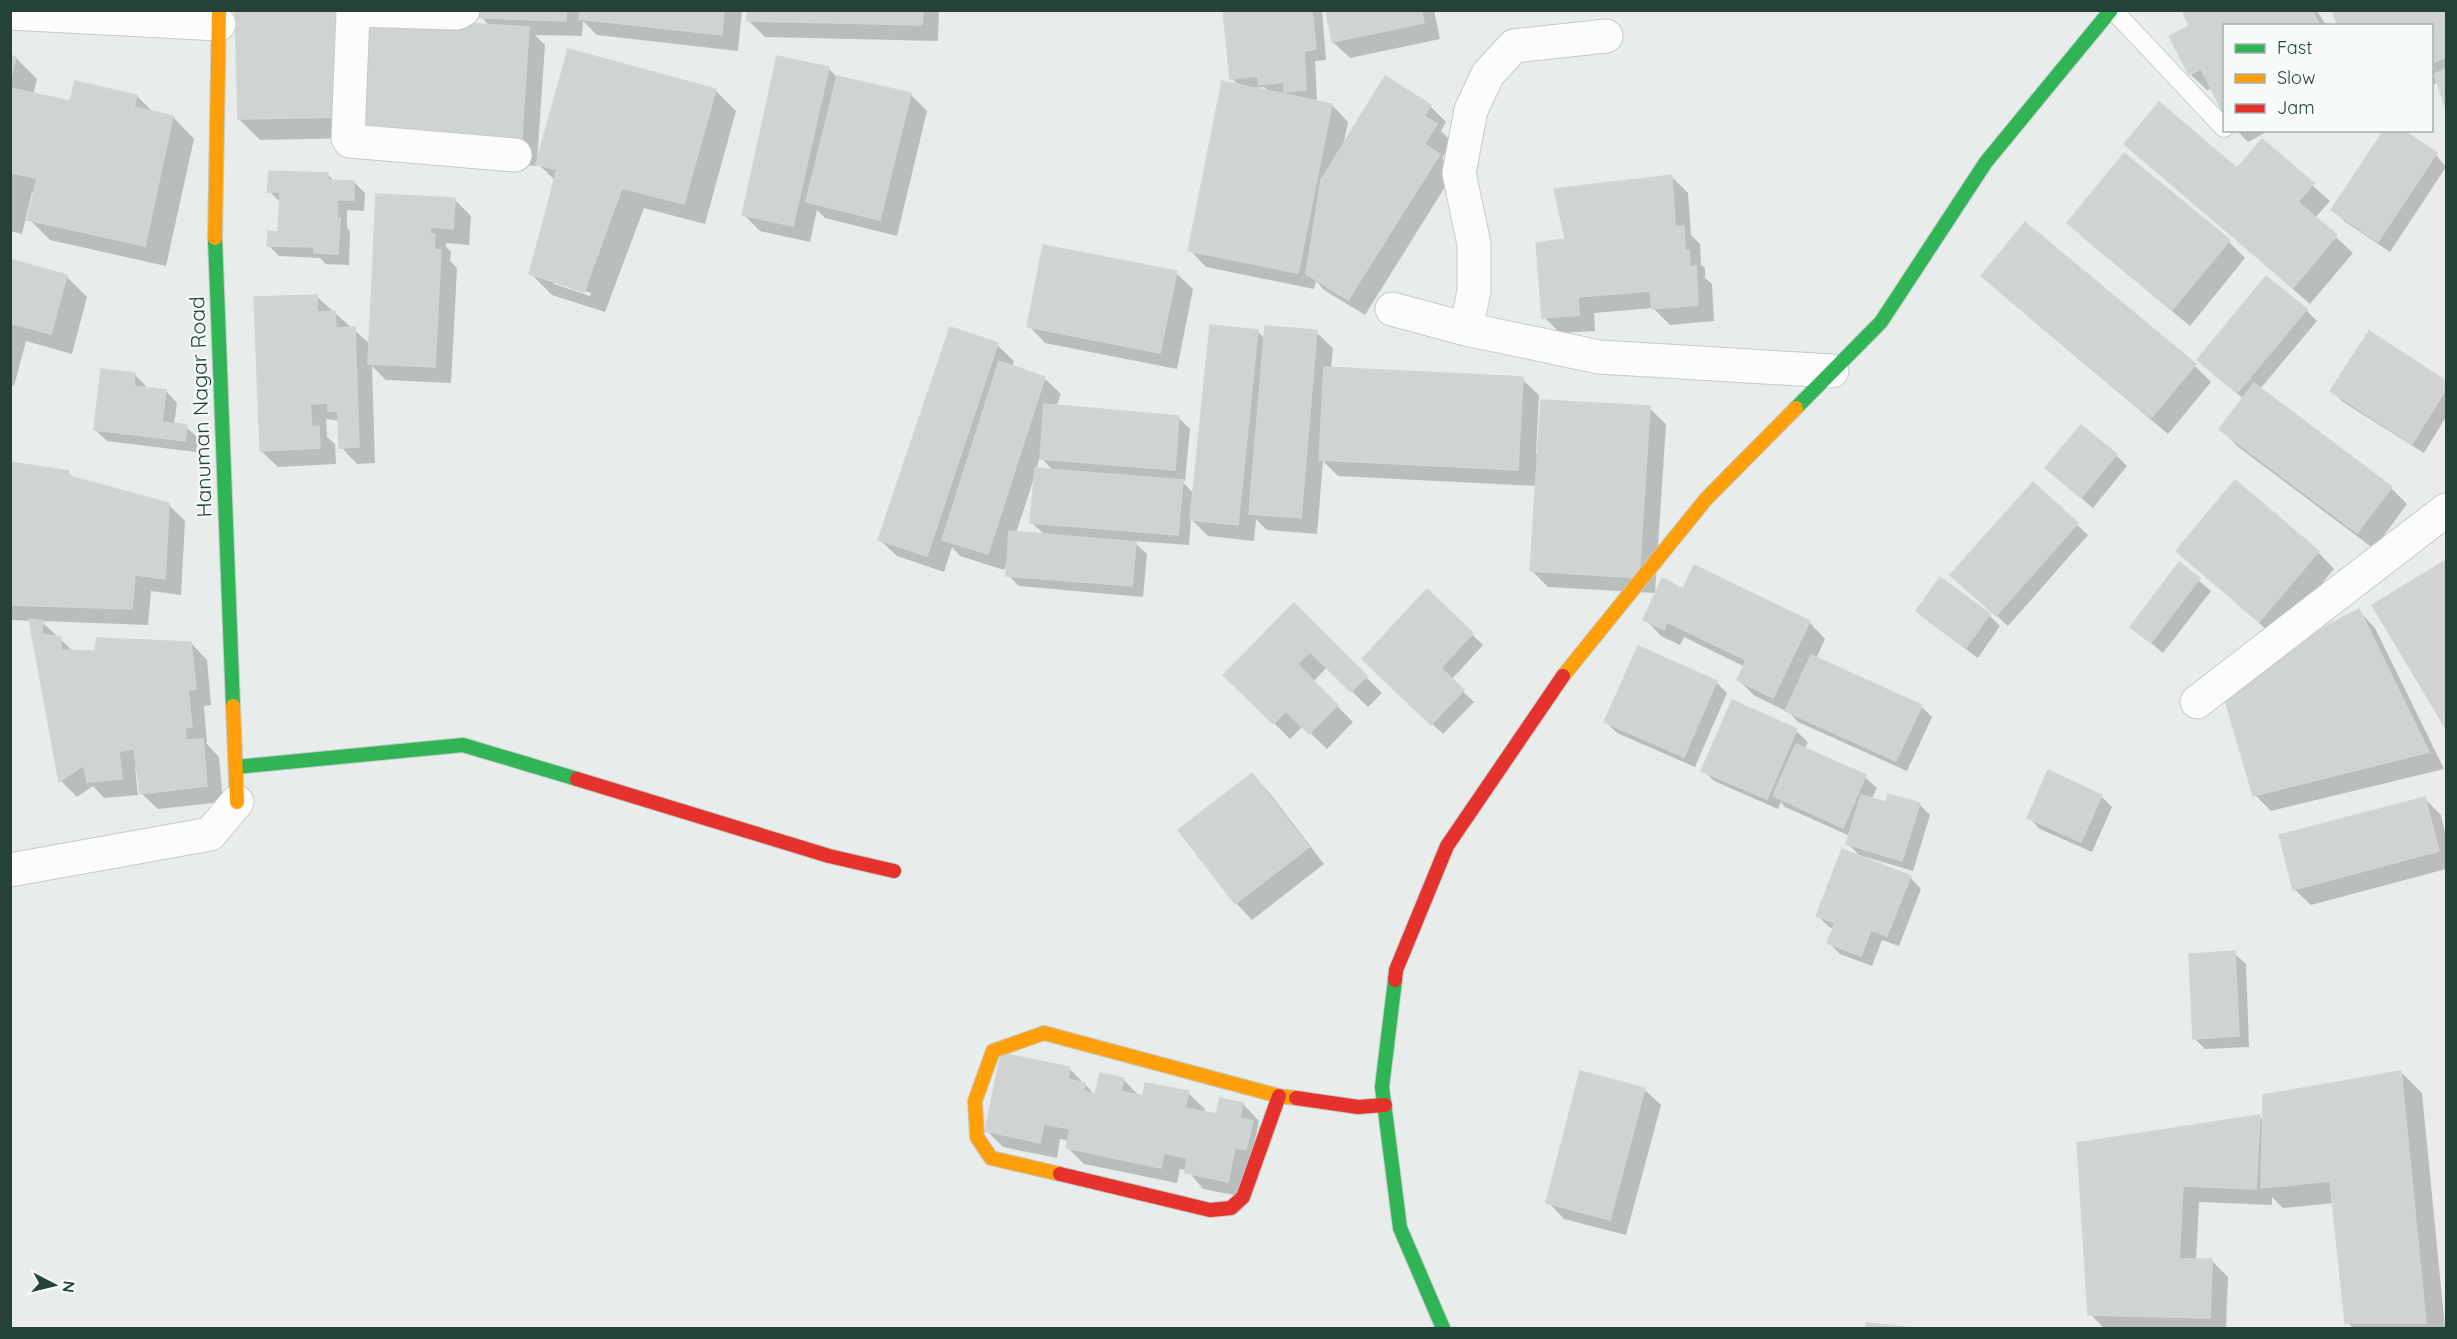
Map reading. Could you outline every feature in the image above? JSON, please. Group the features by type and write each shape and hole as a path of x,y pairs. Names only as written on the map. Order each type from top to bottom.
{"street":[{"path":"463,10 457,13 353,11 348,138 350,141 515,155"},
{"path":"1443,1329 1400,1228 1382,1087 1396,970 1447,846 1555,686 1698,508 1881,322 1986,162 2112,10"},
{"path":"10,13 219,17"},
{"name":"Hanuman Nagar Road","path":"219,17 215,247 230,680 237,802"},
{"path":"1466,329 1474,291 1474,244 1460,173 1471,110 1488,74 1515,46 1606,36"},
{"path":"1392,309 1466,329 1599,357 1832,371"},
{"path":"2197,702 2446,510"},
{"path":"236,766 463,745 829,856 894,871"},
{"path":"10,870 210,834 237,802"},
{"path":"1279,1096 1243,1197 1231,1208 1210,1210 991,1158 977,1137 975,1101 993,1051 1022,1039 1044,1034 1279,1096 1358,1107 1385,1105"}],"lane":[{"path":"2112,10 2223,127"}],"building":[{"path":"235,10 341,10 343,117 238,119"},
{"path":"480,10 566,10 566,21 480,18"},
{"path":"580,10 724,10 722,35 579,19"},
{"path":"747,10 923,10 922,25 747,21"},
{"path":"1223,10 1312,10 1316,49 1304,51 1306,90 1284,92 1284,82 1259,85 1258,76 1230,79"},
{"path":"1326,10 1421,10 1424,23 1332,42"},
{"path":"2182,10 2312,10 2319,24 2223,24 2223,113 2201,69 2189,75 2169,36 2189,26"},
{"path":"2332,10 2446,10 2446,57 2433,63 2433,24 2337,24"},
{"path":"364,17 529,27 521,150 356,139"},
{"path":"568,49 716,89 684,204 622,188 584,292 529,274 557,170 536,164"},
{"path":"10,55 16,57 10,84"},
{"path":"777,56 829,67 793,226 742,215"},
{"path":"2446,69 2446,109 2434,74"},
{"path":"837,76 911,93 880,220 806,202"},
{"path":"1385,76 1431,105 1424,116 1437,124 1424,144 1440,154 1348,300 1306,274 1321,180"},
{"path":"75,81 137,95 134,107 173,116 145,246 27,220 37,178 10,173 10,88 70,101"},
{"path":"1222,81 1332,104 1298,273 1188,251"},
{"path":"2159,102 2237,168 2262,139 2314,183 2298,202 2337,235 2293,288 2124,144"},
{"path":"2383,132 2406,132 2437,153 2378,242 2331,210"},
{"path":"2124,153 2230,240 2172,310 2067,223"},
{"path":"269,171 328,173 328,180 354,181 354,200 337,200 337,219 340,218 338,254 314,253 314,247 267,246 268,231 278,232 280,192 267,192"},
{"path":"1672,175 1675,227 1684,226 1685,251 1689,250 1690,267 1696,266 1698,305 1652,309 1650,291 1578,297 1579,315 1542,318 1536,243 1565,239 1554,189"},
{"path":"376,194 455,198 453,229 430,227 430,234 435,234 434,250 441,250 435,367 368,364"},
{"path":"2025,222 2196,364 2151,418 1981,276"},
{"path":"1043,245 1177,271 1160,353 1027,327"},
{"path":"10,259 67,275 51,334 10,323"},
{"path":"2266,276 2307,309 2237,393 2197,360"},
{"path":"317,295 317,312 335,311 336,328 355,327 359,447 339,448 338,411 328,411 328,403 310,404 312,427 319,426 320,448 260,451 254,297"},
{"path":"1210,325 1258,330 1238,525 1190,520"},
{"path":"1265,326 1317,330 1301,518 1249,514"},
{"path":"950,327 998,343 927,556 878,540"},
{"path":"2369,331 2446,381 2446,389 2412,444 2330,391"},
{"path":"999,361 1045,377 988,554 942,540"},
{"path":"1324,367 1523,377 1518,470 1319,460"},
{"path":"101,369 135,373 134,386 166,390 162,422 187,425 185,441 94,430"},
{"path":"2254,383 2392,487 2357,533 2219,429"},
{"path":"1541,400 1650,406 1639,578 1530,571"},
{"path":"1044,404 1179,416 1175,470 1040,459"},
{"path":"2081,425 2117,454 2081,498 2045,468"},
{"path":"10,462 69,471 69,476 169,503 165,579 135,575 132,609 10,605"},
{"path":"1035,468 1183,480 1178,535 1030,523"},
{"path":"2235,480 2319,551 2259,622 2176,551"},
{"path":"2033,482 2078,523 1996,616 1950,575"},
{"path":"1009,531 1136,542 1132,586 1006,576"},
{"path":"2446,560 2446,729 2372,605"},
{"path":"2179,562 2200,578 2151,643 2130,627"},
{"path":"1694,565 1810,621 1773,698 1737,680 1746,660 1667,622 1664,630 1643,620 1662,578 1683,589"},
{"path":"1940,577 1990,614 1966,648 1916,611"},
{"path":"1427,589 1473,633 1441,668 1464,690 1431,725 1362,659"},
{"path":"1294,603 1367,676 1351,692 1310,652 1297,664 1338,705 1309,734 1286,711 1273,724 1223,675"},
{"path":"2359,609 2429,752 2253,796 2223,693 2328,625"},
{"path":"29,619 43,621 42,634 61,637 61,650 95,651 97,638 191,642 196,689 188,690 192,727 185,728 186,740 203,739 207,786 140,794 134,749 119,751 122,779 87,782 84,765 59,782"},
{"path":"1638,646 1717,681 1684,757 1604,722"},
{"path":"1811,655 1922,705 1896,761 1785,711"},
{"path":"1732,700 1797,729 1767,799 1701,771"},
{"path":"1796,744 1866,775 1843,828 1773,796"},
{"path":"2048,770 2102,795 2081,842 2027,818"},
{"path":"1252,773 1309,847 1235,904 1178,830"},
{"path":"1888,794 1920,803 1902,861 1846,844 1861,795 1886,802"},
{"path":"2425,797 2439,851 2293,890 2279,835"},
{"path":"1842,849 1911,876 1887,936 1871,930 1861,956 1827,943 1835,923 1816,916"},
{"path":"2235,951 2239,1036 2193,1039 2189,954"},
{"path":"1001,1053 1070,1067 1068,1079 1085,1083 1083,1091 1095,1094 1100,1073 1124,1078 1121,1091 1143,1096 1145,1083 1189,1091 1185,1108 1216,1114 1220,1098 1243,1103 1240,1118 1253,1121 1246,1150 1235,1148 1228,1182 1185,1173 1187,1158 1164,1153 1161,1168 1066,1148 1070,1129 1044,1124 1040,1143 985,1131"},
{"path":"1580,1071 1645,1088 1610,1220 1546,1203"},
{"path":"2401,1071 2426,1323 2345,1323 2330,1181 2261,1188 2263,1095"},
{"path":"2260,1115 2256,1189 2183,1186 2179,1259 2212,1259 2210,1318 2088,1315 2077,1143"},
{"path":"1866,1323 1914,1328 1866,1328"}],"traffic: fast":[{"path":"1796,408 1881,322 1986,162 2111,10"},
{"path":"215,238 233,706"},
{"path":"236,767 463,745 577,779"},
{"path":"1395,980 1382,1087 1400,1228 1443,1328"}],"traffic: slow":[{"path":"215,238 219,10"},
{"path":"1563,676 1706,499 1796,408"},
{"path":"233,706 237,802"},
{"path":"1060,1174 991,1158 977,1137 975,1101 993,1051 1044,1033 1279,1096 1296,1098"}],"traffic: jam":[{"path":"1395,980 1396,970 1447,846 1563,676"},
{"path":"577,779 829,856 894,871"},
{"path":"1060,1174 1210,1210 1231,1208 1243,1197 1279,1096"},
{"path":"1296,1098 1358,1107 1385,1105"}]}
